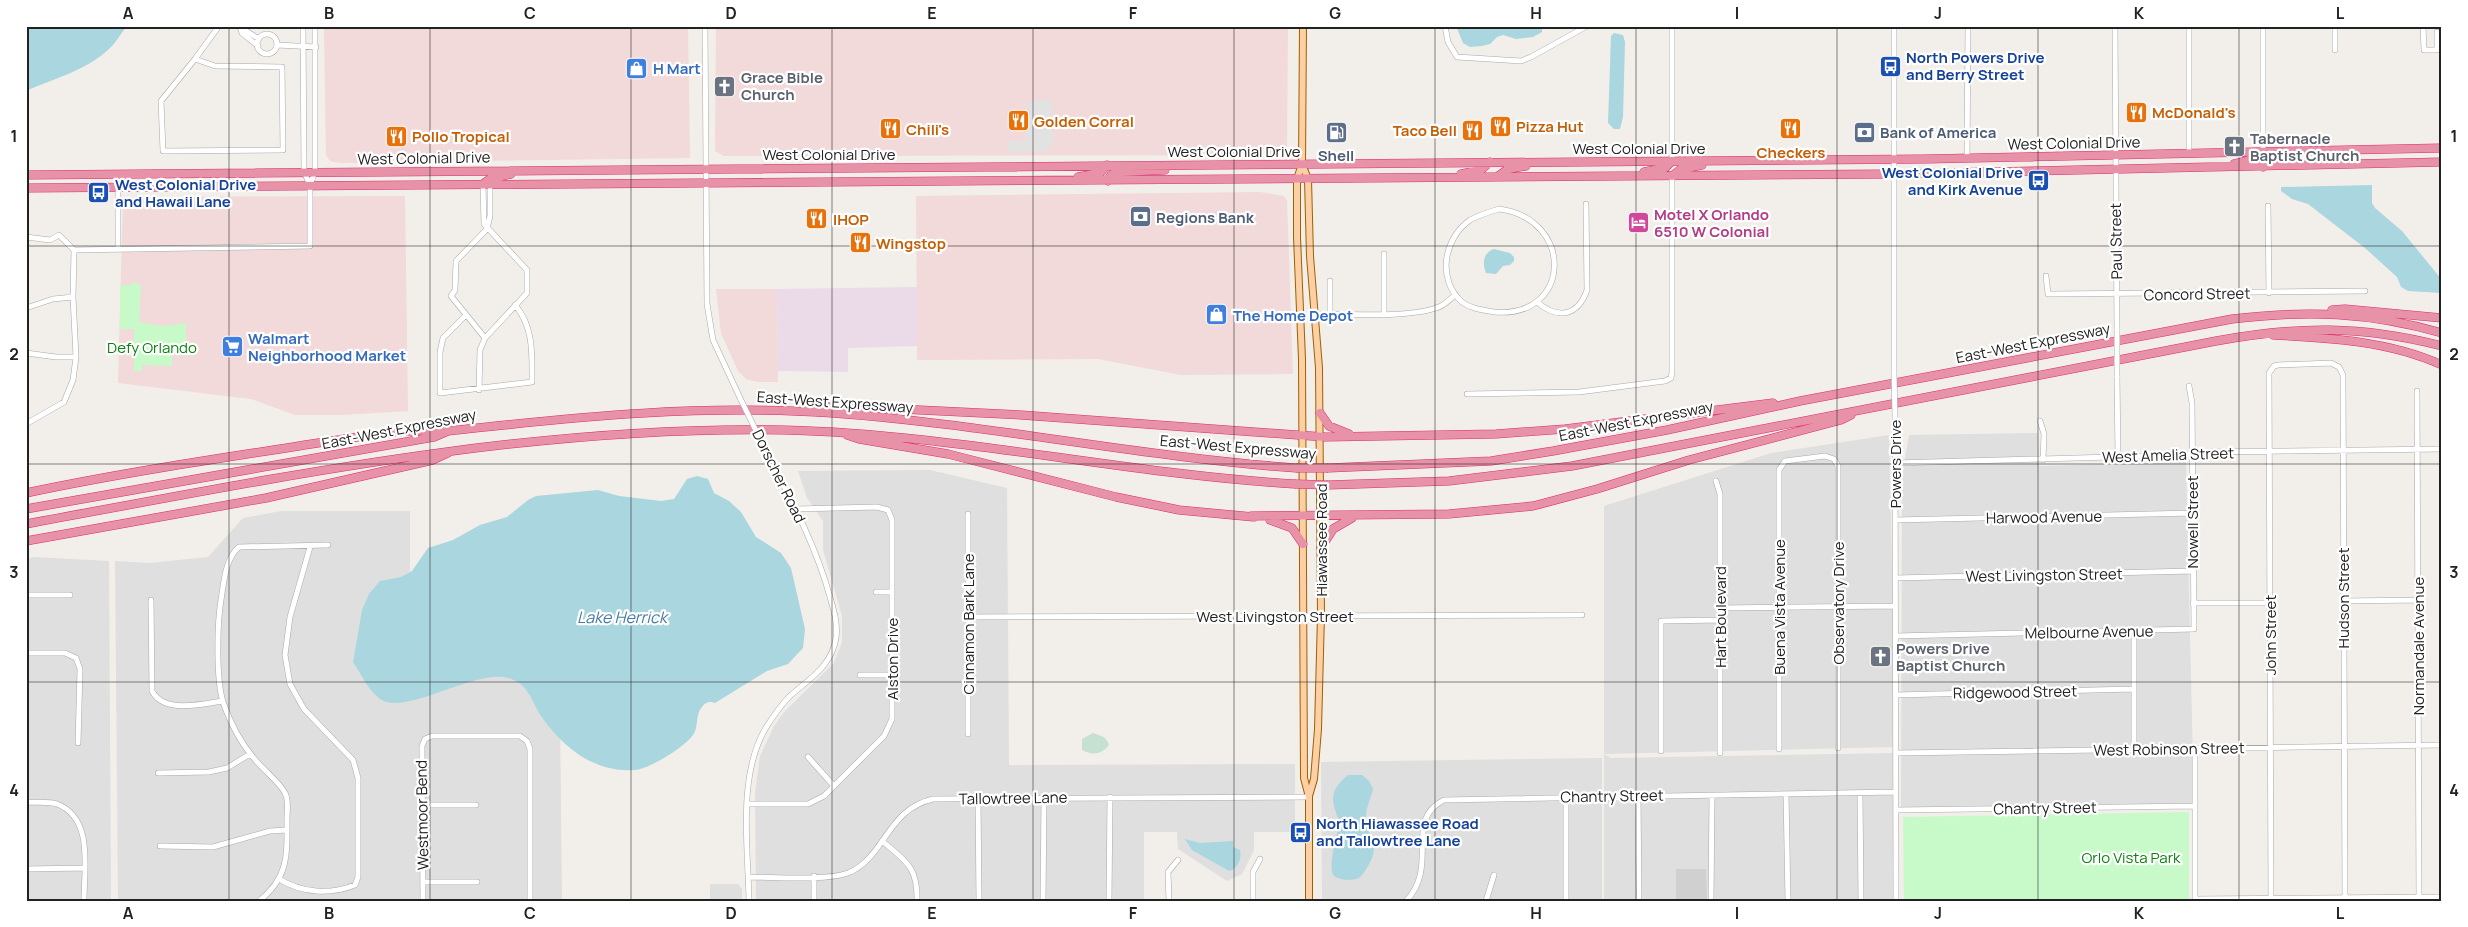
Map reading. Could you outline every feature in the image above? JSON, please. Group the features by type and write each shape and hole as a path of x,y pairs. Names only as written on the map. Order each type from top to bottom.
{"highway":[{"name":"West Colonial Drive","path":"26,175 705,168 1894,160 2442,148"},
{"path":"2263,167 2271,160 2304,151"},
{"path":"2218,168 2255,160 2263,152"},
{"path":"1620,176 1664,168 1672,161"},
{"path":"1672,176 1681,169 1724,161"},
{"path":"1442,178 1481,170 1490,162"},
{"path":"1497,177 1508,169 1545,162"},
{"name":"West Colonial Drive","path":"26,188 1894,174 2116,171 2442,162"},
{"path":"1059,180 1100,173 1107,165"},
{"path":"1108,181 1110,175 1116,172 1172,170 1180,165"},
{"path":"922,182 923,167"},
{"path":"445,184 474,180 486,171"},
{"path":"487,184 495,177 528,171"},
{"path":"118,187 131,179 149,174"},
{"path":"2300,312 2345,309 2442,318"},
{"name":"East-West Expressway","path":"26,510 434,437 448,431 640,412 710,410 796,411 978,429 1182,458 1296,468 1491,461 1667,430 1800,401 2232,319 2300,312 2392,320 2442,333"},
{"name":"East-West Expressway","path":"26,524 452,451 636,432 720,430 843,433 937,440 1238,481 1328,485 1386,485 1501,476 1572,466 2283,330 2342,330 2389,335 2442,346"},
{"path":"2256,334 2333,338 2376,344 2418,355 2442,365"},
{"path":"796,411 806,406 936,410 1320,436 1442,436 1555,430 1800,401"},
{"path":"843,433 859,439 948,454 1116,497 1179,510 1251,516 1321,517 1449,514 1533,506 1597,489 1690,460 1841,420 1857,412"},
{"path":"1320,413 1328,426 1358,436"},
{"path":"26,493 246,454 353,438 432,430 448,431"},
{"path":"26,542 266,498 433,460 452,451"},
{"path":"1251,516 1287,524 1303,544"},
{"path":"1321,548 1328,535 1338,524 1357,516"}],"main road":[{"name":"Hiawassee Road","path":"1303,26 1302,164 1297,178 1303,435 1304,778 1309,797 1309,901"},
{"name":"Hiawassee Road","path":"1302,164 1308,178 1310,256 1316,314 1320,413 1321,615 1318,729 1314,779 1309,797"}],"street":[{"path":"195,59 215,66 282,67 283,150 163,151 162,101 219,26"},
{"path":"239,26 259,39"},
{"path":"239,26 242,33 258,46 262,52 268,54 274,51 277,45 276,39 270,35 264,35 259,39 258,46"},
{"path":"74,250 310,246 310,185 304,172 303,26"},
{"path":"310,185 316,172 315,26"},
{"name":"Dorscher Road","path":"705,26 705,183 708,318 718,352 795,509 822,569 835,617 836,640 825,665 790,697 766,727 753,759 748,783 749,901"},
{"path":"1446,26 1448,42 1457,58 1521,60 1531,58 1587,26"},
{"path":"1672,26 1672,161"},
{"name":"Powers Drive","path":"1894,26 1896,901"},
{"path":"1967,159 1968,26"},
{"name":"Paul Street","path":"2115,26 2118,457"},
{"path":"2189,26 2189,154"},
{"path":"2263,26 2263,152"},
{"path":"2335,50 2336,26"},
{"path":"2423,26 2424,50 2437,50 2437,32"},
{"path":"277,45 316,47"},
{"path":"1467,394 1613,389 1665,381 1671,378 1672,176"},
{"path":"479,390 480,350 485,338 527,293 527,270 484,224 487,184"},
{"path":"118,187 118,248"},
{"path":"1537,302 1548,311 1567,313 1584,300 1587,290 1586,204"},
{"path":"2268,206 2269,293"},
{"path":"1498,209 1513,211 1528,218 1549,240 1553,252 1553,278 1537,302 1517,310 1498,312 1472,307 1465,304 1455,295 1449,286 1446,272 1451,243 1459,230 1470,221 1498,209"},
{"path":"485,338 451,296 454,290 456,261 487,229"},
{"path":"26,238 50,240 60,235 74,250 73,297 76,357 73,380 64,402 26,424"},
{"path":"1384,254 1384,314"},
{"name":"Concord Street","path":"2046,276 2048,294 2117,295 2365,291"},
{"path":"1330,281 1330,314"},
{"path":"1316,314 1384,314 1438,308 1455,295"},
{"path":"26,308 53,299 73,297"},
{"path":"466,315 444,338 440,352 440,394 532,382 532,344 524,315 515,305"},
{"path":"26,353 56,357 76,357"},
{"name":"Hudson Street","path":"2270,370 2278,365 2331,363 2339,367 2343,375 2345,899"},
{"name":"John Street","path":"2270,370 2271,900"},
{"name":"Nowell Street","path":"2189,386 2192,403 2194,629"},
{"name":"Normandale Avenue","path":"2416,391 2419,899"},
{"path":"2040,421 2044,434 2043,460"},
{"name":"West Amelia Street","path":"1895,463 2442,449"},
{"name":"Observatory Drive","path":"1780,466 1789,460 1825,456 1834,459 1838,466 1838,748"},
{"name":"Buena Vista Avenue","path":"1779,748 1780,466"},
{"name":"Hart Boulevard","path":"1716,481 1720,494 1720,753"},
{"name":"Alston Drive","path":"748,804 808,804 824,796 884,736 890,727 892,718 892,520 888,510 877,507 795,509"},
{"name":"Harwood Avenue","path":"1895,520 2193,513"},
{"name":"Cinnamon Bark Lane","path":"968,514 968,734"},
{"path":"259,901 273,890 279,879 287,854 285,793 250,754 236,731 223,701 219,674 219,613 231,554 239,547 310,547 328,545"},
{"path":"279,879 306,891 343,890 355,885 358,877 358,778 353,760 304,709 290,684 285,655 290,617 310,547"},
{"name":"West Livingston Street","path":"1895,578 2193,571"},
{"path":"876,592 891,592"},
{"path":"26,595 70,595"},
{"path":"151,600 152,690 156,699 168,704 188,705 223,701"},
{"path":"2344,601 2418,600"},
{"path":"2193,603 2270,602"},
{"path":"1720,608 1895,606"},
{"name":"West Livingston Street","path":"968,617 1582,615"},
{"path":"1662,751 1661,621 1719,620"},
{"name":"Melbourne Avenue","path":"1896,636 2194,629"},
{"path":"2134,631 2134,750"},
{"path":"26,653 65,652 76,658 80,668 78,743"},
{"path":"860,674 893,675"},
{"name":"Ridgewood Street","path":"1896,695 2134,689"},
{"name":"Westmoor Bend","path":"423,901 422,746 425,739 432,736 520,736 527,741 530,749 530,901"},
{"name":"West Robinson Street","path":"1896,753 2442,745"},
{"path":"2194,749 2195,900 2419,899 2442,897"},
{"path":"158,773 209,772 227,768 250,754"},
{"path":"808,757 834,786"},
{"name":"Chantry Street","path":"1406,901 1420,880 1423,869 1423,821 1431,806 1444,800 1896,792"},
{"path":"1860,793 1861,901"},
{"path":"1786,794 1788,901"},
{"path":"1711,901 1712,795"},
{"path":"1638,796 1639,901"},
{"path":"1109,901 1110,797"},
{"name":"Tallowtree Lane","path":"748,877 832,876 849,872 863,863 905,811 918,802 933,799 1309,797"},
{"path":"1566,797 1566,901"},
{"path":"1043,901 1044,798"},
{"path":"978,799 979,901"},
{"path":"26,802 56,804 73,816 83,834 84,901"},
{"path":"422,805 476,805"},
{"name":"Chantry Street","path":"1896,810 2194,806"},
{"path":"160,846 213,847 270,831 287,830"},
{"path":"882,840 908,862 914,871 917,883 917,901"},
{"path":"1254,901 1253,872 1260,859"},
{"path":"1169,901 1168,872 1178,860"},
{"path":"26,869 84,868"},
{"path":"1486,901 1494,875"},
{"path":"814,876 814,901"},
{"path":"423,882 477,882"}],"shaded area":[{"path":"324,26 688,26 690,158 339,163 330,161 326,155"},
{"path":"716,26 1288,26 1287,147 1284,153 1277,155 724,156 715,151"},
{"path":"1030,100 1052,100 1053,145 1049,145 1049,151 1008,152 1008,141 1026,141 1026,125 1030,125 1030,117 1026,117 1026,105 1030,105"},
{"path":"1260,192 1284,196 1287,201 1293,374 1181,375 1098,359 917,360 916,196"},
{"path":"405,196 408,411 342,415 295,415 251,399 118,383 123,197"},
{"path":"917,287 917,346 848,348 848,372 778,371 777,289"},
{"path":"716,289 777,289 778,382 758,382 746,379 738,371 721,333"},
{"path":"2038,433 2039,466 2186,462 2194,806 1901,810 1902,475 1909,435"},
{"path":"1889,435 1896,747 1604,754 1604,506 1771,453"},
{"path":"930,470 1007,488 1009,765 1295,764 1295,832 1254,832 1254,850 1242,874 1227,881 1178,849 1177,832 1144,832 1144,901 756,901 755,793 760,756 774,726 784,712 834,663 842,642 842,616 823,550 823,521 807,498 798,471"},
{"path":"282,511 410,511 410,621 559,621 562,901 118,901 115,561 150,563 208,557 243,518"},
{"path":"34,557 109,561 111,901 26,901 26,559"},
{"path":"1896,753 1896,901 1604,901 1604,754 1611,758"},
{"path":"1602,758 1602,901 1322,901 1321,762"},
{"path":"1676,869 1706,869 1707,901 1676,901"},
{"path":"710,884 738,884 742,889 742,901 710,901"}],"green space":[{"name":"Defy Orlando","path":"132,283 141,284 139,322 163,326 186,323 186,344 172,344 172,366 142,365 142,371 134,371 134,329 120,329 120,285 132,285"},
{"path":"1093,733 1105,738 1109,745 1097,753 1082,750 1082,739"},
{"name":"Orlo Vista Park","path":"2189,812 2189,901 1904,901 1903,817"}],"water":[{"path":"26,26 127,26 113,45 94,60 83,67 26,91"},
{"path":"1456,26 1542,26 1542,32 1533,37 1516,39 1503,35 1497,37 1490,44 1470,47 1463,43"},
{"path":"1614,33 1623,35 1625,42 1623,117 1620,129 1614,129 1608,123 1611,36"},
{"path":"2372,185 2372,203 2375,208 2402,231 2442,280 2442,293 2408,291 2401,287 2397,277 2365,248 2308,204 2292,199 2281,191 2281,187"},
{"path":"1494,249 1510,253 1514,257 1514,261 1510,265 1503,266 1496,274 1486,273 1484,259"},
{"name":"Lake Herrick","path":"697,476 708,479 714,493 729,501 741,512 756,537 781,553 791,568 805,629 803,648 788,664 767,671 715,703 709,702 705,704 698,713 695,732 689,740 657,762 635,770 620,770 593,763 570,748 559,738 541,716 525,688 515,680 494,677 477,680 423,698 391,703 380,699 368,687 353,662 362,610 369,594 380,581 401,577 412,571 428,548 453,540 480,525 507,517 536,496 598,490 619,496 661,501 674,499 687,479"},
{"path":"1348,775 1362,775 1369,781 1373,789 1367,808 1366,824 1373,841 1374,850 1371,861 1361,876 1348,880 1339,879 1333,875 1332,862 1340,824 1333,803 1334,792 1341,781"},
{"path":"1185,839 1200,843 1233,841 1233,847 1240,850 1239,863 1229,871 1192,850"}],"place":[{"name":"North Powers Drive and Berry Street","path":"1890,66"},
{"name":"H Mart","path":"637,68"},
{"name":"Grace Bible Church","path":"725,86"},
{"name":"McDonald's","path":"2136,112"},
{"name":"Golden Corral","path":"1018,121"},
{"name":"Pizza Hut","path":"1500,126"},
{"name":"Chili's","path":"890,129"},
{"name":"Checkers","path":"1791,129"},
{"name":"Taco Bell","path":"1473,130"},
{"name":"Shell","path":"1336,132"},
{"name":"Bank of America","path":"1864,132"},
{"name":"Pollo Tropical","path":"396,136"},
{"name":"Tabernacle Baptist Church","path":"2234,147"},
{"name":"West Colonial Drive and Kirk Avenue","path":"2039,181"},
{"name":"West Colonial Drive and Hawaii Lane","path":"99,193"},
{"name":"Regions Bank","path":"1140,217"},
{"name":"IHOP","path":"817,219"},
{"name":"Motel X Orlando 6510 W Colonial","path":"1638,223"},
{"name":"Wingstop","path":"860,243"},
{"name":"The Home Depot","path":"1217,315"},
{"name":"Walmart Neighborhood Market","path":"232,347"},
{"name":"Powers Drive Baptist Church","path":"1880,657"},
{"name":"North Hiawassee Road and Tallowtree Lane","path":"1300,832"}]}
